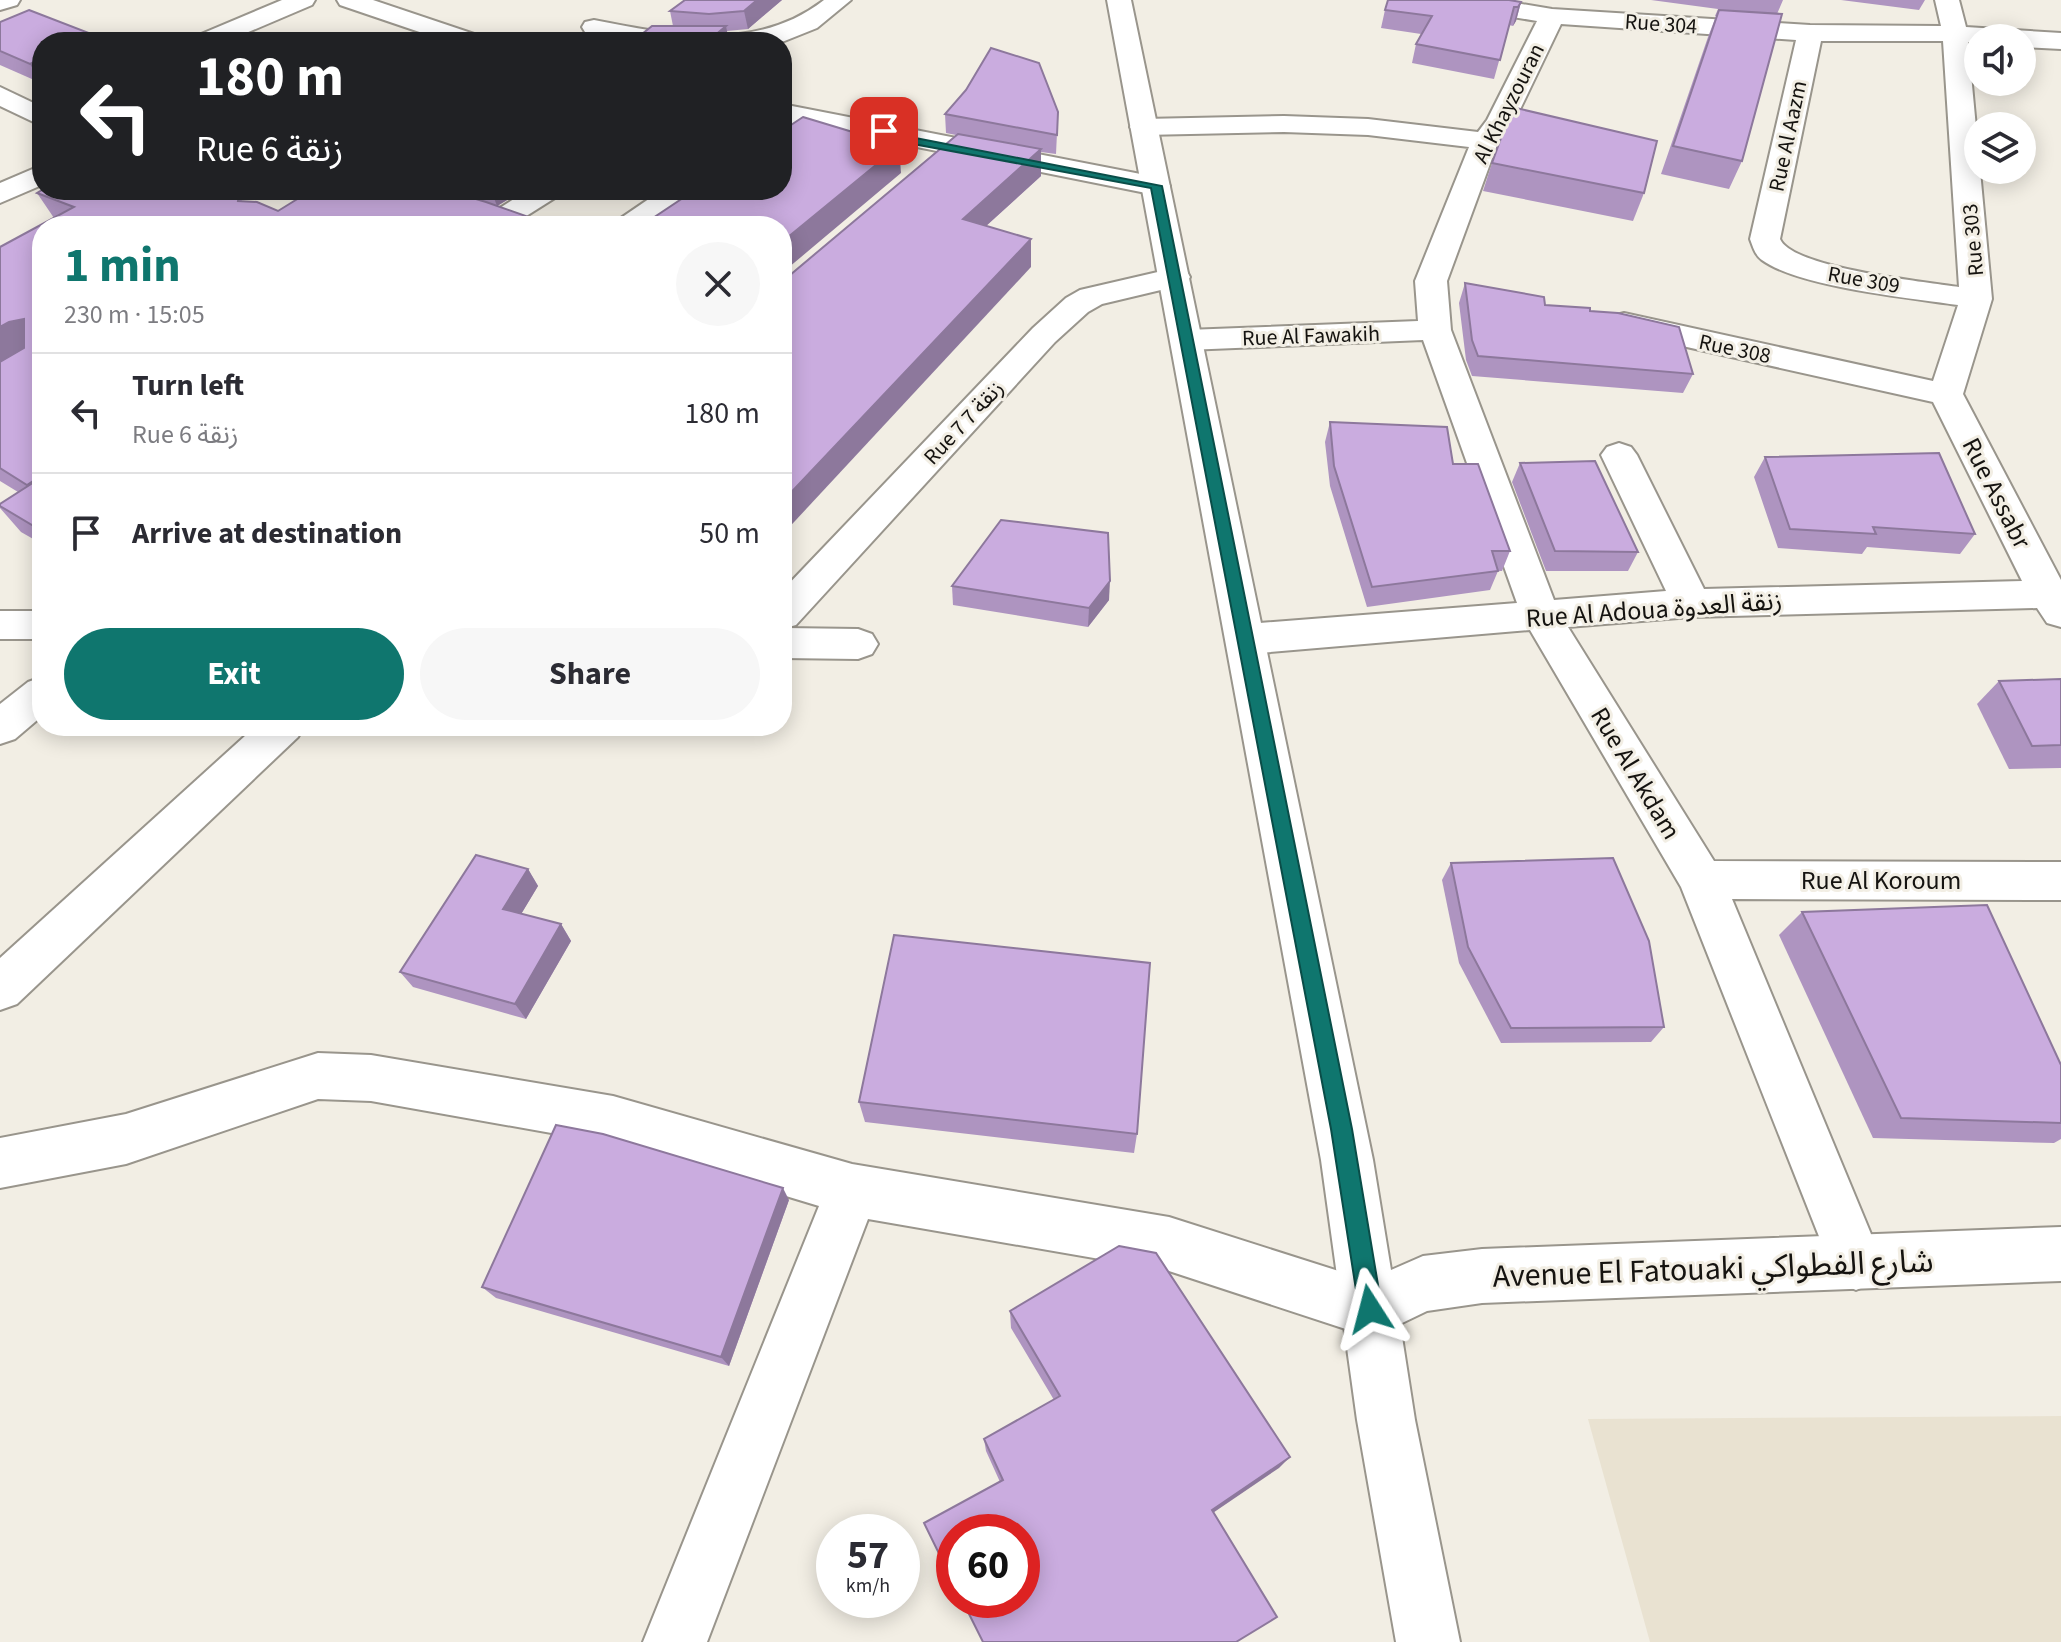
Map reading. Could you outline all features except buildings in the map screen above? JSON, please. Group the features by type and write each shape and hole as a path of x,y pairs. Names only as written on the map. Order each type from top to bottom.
{"street":[{"path":"0,3 8,0"},
{"path":"227,32 303,0"},
{"path":"349,0 444,32"},
{"path":"783,32 819,17 839,0"},
{"path":"1119,0 1347,1160 1386,1420 1428,1642"},
{"name":"Rue 304","path":"1452,0 1552,16 1619,10 1810,33 1866,36 1964,35"},
{"name":"Rue 303","path":"1946,394 1976,299 1955,34 1947,0"},
{"path":"587,32 624,7"},
{"path":"1822,7 1866,36"},
{"name":"Al Khayzouran","path":"1446,284 1492,131 1552,16"},
{"path":"594,27 623,32"},
{"name":"Rue Al Aazm","path":"1765,239 1810,33"},
{"path":"2036,40 2061,41"},
{"path":"0,95 32,111"},
{"path":"792,118 1156,186"},
{"path":"1144,127 1284,124 1492,131 1529,129"},
{"path":"928,169 952,148"},
{"path":"0,194 32,179"},
{"path":"504,216 531,200"},
{"path":"643,216 667,200"},
{"name":"Rue 309","path":"1765,239 1770,252 1792,265 1976,299"},
{"name":"Rue 7 زنقة 7","path":"792,604 1044,335 1077,305 1091,297 1175,277"},
{"name":"Rue Al Akdam","path":"1446,284 1435,330 1541,616 1701,880 1856,1263"},
{"name":"Rue 308","path":"1587,315 1946,394"},
{"name":"Rue Al Fawakih","path":"1187,340 1435,330"},
{"name":"Rue Assabr","path":"1946,394 2056,600"},
{"path":"1619,455 1691,603"},
{"name":"Rue Al Adoua زنقة العدوة","path":"1247,639 1691,603 2056,600"},
{"path":"0,625 32,625"},
{"path":"792,643 858,644"},
{"path":"0,728 32,701"},
{"path":"0,989 272,736"},
{"name":"Rue Al Koroum","path":"1701,880 2061,881"},
{"path":"0,1163 139,1135 318,1076 371,1078 613,1120 852,1190 1169,1244 1370,1309"},
{"path":"675,1642 852,1190"},
{"name":"Avenue El Fatouaki شارع الفطواكي","path":"1370,1309 1423,1284 1482,1276 2061,1254"}],"shaded area":[{"path":"2061,1416 2061,1642 1650,1642 1588,1419"}],"route":[{"path":"884,131 897,137 1156,186 1347,1160 1370,1309"}]}
